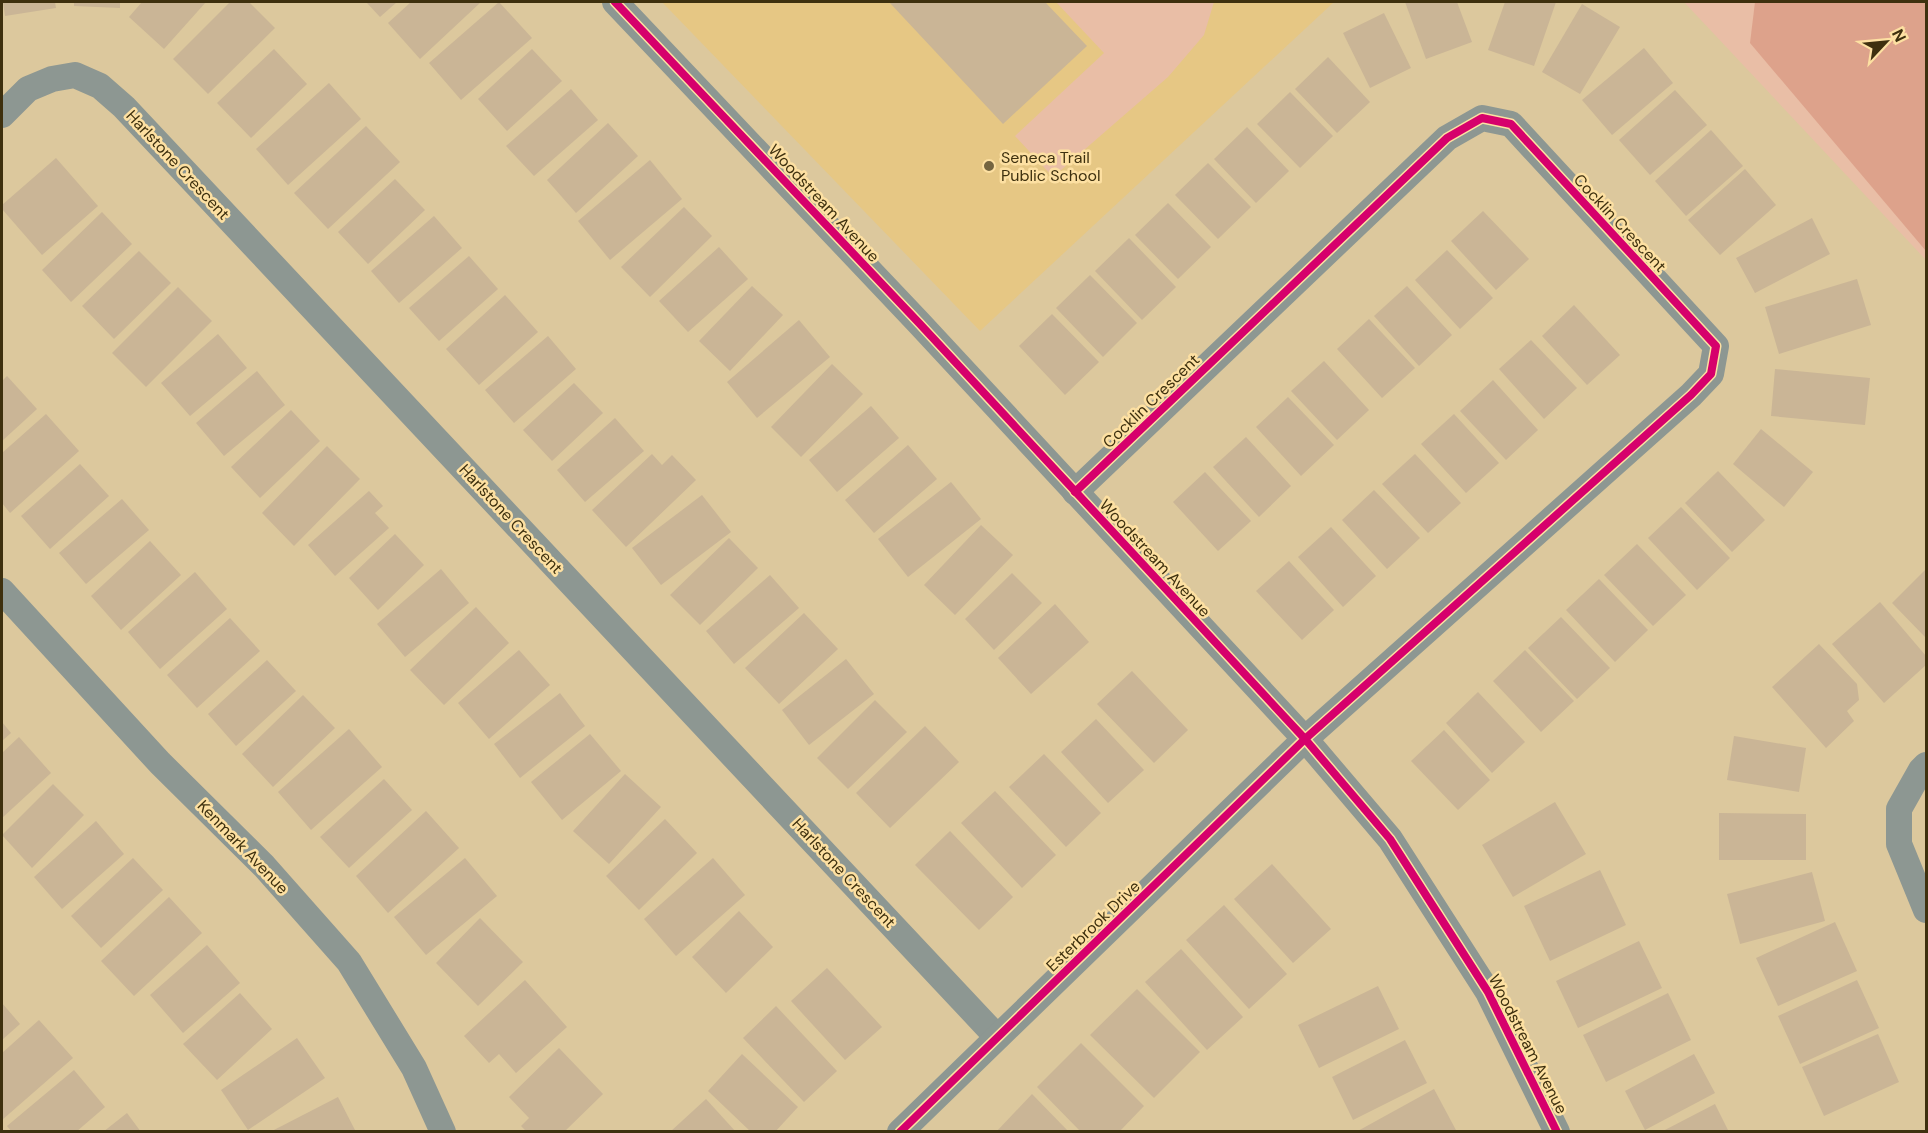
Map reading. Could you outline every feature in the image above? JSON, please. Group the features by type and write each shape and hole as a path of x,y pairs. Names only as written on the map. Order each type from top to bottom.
{"street":[{"name":"Woodstream Avenue","path":"615,2 919,323 1305,739 1390,838 1488,992 1557,1131"},
{"name":"Harlstone Crescent","path":"2,115 28,89 52,79 75,75 100,86 124,107 997,1037"},
{"name":"Cocklin Crescent","path":"1075,492 1447,138 1482,118 1510,124 1526,141 1716,346 1711,374 1691,395 1305,739"},
{"name":"Kenmark Avenue","path":"2,591 160,763 264,866 349,962 414,1068 443,1131"},
{"name":"Esterbrook Drive","path":"900,1131 1305,739"},
{"path":"1926,765 1899,809 1899,844 1926,910"}],"shaded area":[{"name":"Seneca Trail Public School","path":"662,2 1334,2 980,331"},
{"path":"1056,2 1214,2 1204,35 1168,77 1053,177 1015,136 1104,53"},
{"path":"1684,2 1926,2 1926,260"},
{"path":"1755,2 1926,2 1926,251 1750,43"}],"building":[{"path":"3,2 55,2 56,8 5,16"},
{"path":"74,2 120,2 120,8 74,6"},
{"path":"142,2 206,2 164,49 129,17"},
{"path":"230,2 249,2 275,28 208,94 173,59"},
{"path":"366,2 397,2 380,17"},
{"path":"411,2 481,2 420,59 388,23"},
{"path":"499,2 532,38 461,100 429,63"},
{"name":"Seneca Trail Public School","path":"889,2 1045,2 1087,46 1003,124"},
{"path":"1405,2 1457,2 1472,42 1426,59"},
{"path":"1505,2 1556,2 1534,66 1488,50"},
{"path":"1582,4 1620,27 1580,94 1542,72"},
{"path":"1384,13 1411,68 1370,88 1343,33"},
{"path":"1644,48 1673,83 1612,135 1582,100"},
{"path":"274,49 307,84 251,138 217,103"},
{"path":"532,49 562,81 507,131 478,99"},
{"path":"1328,57 1370,102 1337,133 1295,89"},
{"path":"329,83 361,119 288,185 256,149"},
{"path":"571,89 598,120 534,176 506,146"},
{"path":"1675,90 1707,125 1650,175 1619,140"},
{"path":"1290,92 1333,136 1300,168 1257,124"},
{"path":"608,123 638,156 576,213 547,180"},
{"path":"366,126 400,162 328,229 294,193"},
{"path":"1247,127 1289,171 1256,203 1214,159"},
{"path":"1711,130 1743,166 1686,216 1655,181"},
{"path":"56,158 98,206 42,255 2,209 2,205"},
{"path":"650,160 682,199 610,260 578,221"},
{"path":"1208,163 1251,207 1218,239 1175,195"},
{"path":"1745,169 1776,205 1720,255 1688,220"},
{"path":"395,179 425,210 368,264 338,232"},
{"path":"1168,203 1211,247 1178,279 1135,235"},
{"path":"684,207 712,236 650,297 621,267"},
{"path":"1483,211 1529,259 1496,290 1451,241"},
{"path":"102,212 132,244 71,302 42,270"},
{"path":"434,216 462,248 399,303 371,271"},
{"path":"1812,218 1830,254 1755,293 1736,258"},
{"path":"1129,238 1176,287 1142,320 1095,271"},
{"path":"719,247 748,279 688,332 659,301"},
{"path":"1447,250 1493,298 1460,329 1415,280"},
{"path":"139,251 171,283 114,339 82,306"},
{"path":"469,256 498,289 439,341 409,308"},
{"path":"1090,275 1137,323 1103,357 1056,308"},
{"path":"1857,279 1871,325 1779,354 1765,307"},
{"path":"752,286 783,315 730,371 699,341"},
{"path":"1407,286 1452,335 1419,366 1374,316"},
{"path":"178,287 212,321 146,387 112,353"},
{"path":"505,295 538,332 479,385 446,349"},
{"path":"1574,305 1620,355 1587,385 1542,336"},
{"path":"1052,314 1099,362 1065,395 1019,346"},
{"path":"1369,319 1415,368 1382,398 1337,349"},
{"path":"799,320 830,357 757,418 727,382"},
{"path":"218,334 247,368 190,416 161,383"},
{"path":"548,336 576,369 514,423 485,390"},
{"path":"1531,340 1577,388 1544,419 1499,369"},
{"path":"1324,361 1369,410 1337,440 1291,391"},
{"path":"832,364 863,394 801,457 771,427"},
{"path":"1775,369 1870,378 1865,425 1771,416"},
{"path":"257,371 285,405 224,456 196,423"},
{"path":"7,376 37,409 2,441 2,381"},
{"path":"1493,380 1538,430 1506,460 1460,411"},
{"path":"574,383 603,413 552,461 523,430"},
{"path":"1288,397 1334,445 1301,476 1256,427"},
{"path":"871,406 899,438 837,492 809,460"},
{"path":"291,410 320,441 260,498 231,467"},
{"path":"46,414 79,451 10,513 2,503 2,453"},
{"path":"1454,414 1499,463 1466,493 1421,444"},
{"path":"615,418 644,451 585,502 557,470"},
{"path":"1761,429 1813,472 1784,507 1733,464"},
{"path":"1246,437 1291,486 1259,517 1213,467"},
{"path":"908,445 937,479 874,533 845,500"},
{"path":"327,446 360,479 294,546 262,513"},
{"path":"652,454 662,465 672,455 696,480 626,547 592,510"},
{"path":"1415,454 1461,503 1428,533 1382,484"},
{"path":"80,464 109,496 50,549 21,516"},
{"path":"1718,471 1765,520 1732,552 1685,503"},
{"path":"1205,472 1251,521 1218,551 1173,502"},
{"path":"951,482 981,519 908,577 878,539"},
{"path":"1374,490 1420,538 1387,569 1342,520"},
{"path":"369,491 383,506 375,513 389,528 335,576 308,545"},
{"path":"702,495 731,532 661,585 632,548"},
{"path":"122,499 149,530 86,584 59,553"},
{"path":"1681,507 1730,558 1697,590 1648,538"},
{"path":"981,525 1013,555 955,615 924,585"},
{"path":"1331,527 1376,576 1343,607 1298,557"},
{"path":"395,534 424,565 378,610 349,578"},
{"path":"729,538 758,568 700,625 670,595"},
{"path":"150,541 181,575 121,630 91,596"},
{"path":"1637,544 1686,595 1653,626 1604,575"},
{"path":"1289,561 1334,610 1302,640 1256,591"},
{"path":"441,569 469,603 405,657 377,624"},
{"path":"1926,569 1926,638 1892,603"},
{"path":"195,572 227,609 160,669 128,632"},
{"path":"1012,573 1042,603 994,650 965,619"},
{"path":"770,575 799,608 734,664 706,631"},
{"path":"1599,579 1648,630 1615,662 1566,610"},
{"path":"1880,602 1926,656 1926,665 1884,703 1832,644"},
{"path":"1055,604 1089,642 1031,694 998,658"},
{"path":"476,607 509,643 444,705 410,670"},
{"path":"804,613 838,649 779,704 745,668"},
{"path":"1561,617 1610,668 1577,699 1528,648"},
{"path":"230,618 260,651 197,708 167,675"},
{"path":"1819,644 1857,684 1859,700 1847,711 1854,721 1826,748 1772,687"},
{"path":"519,650 550,685 489,739 458,703"},
{"path":"1525,650 1574,701 1541,732 1493,681"},
{"path":"846,659 874,694 809,745 782,710"},
{"path":"267,660 296,691 236,746 208,714"},
{"path":"1132,671 1188,730 1154,763 1097,704"},
{"path":"1478,692 1525,742 1492,773 1446,723"},
{"path":"560,693 585,726 520,778 494,744"},
{"path":"303,695 335,728 273,787 242,754"},
{"path":"875,700 907,732 848,789 817,758"},
{"path":"1096,719 1144,770 1108,803 1061,752"},
{"path":"2,722 11,733 2,741"},
{"path":"925,726 959,762 890,828 856,793"},
{"path":"349,729 382,767 311,830 278,792"},
{"path":"1444,730 1490,780 1458,810 1411,761"},
{"path":"590,734 621,771 562,820 531,782"},
{"path":"1734,736 1806,748 1799,792 1727,780"},
{"path":"19,737 51,773 2,818 2,753"},
{"path":"1044,754 1101,813 1066,847 1009,787"},
{"path":"625,774 661,807 609,864 573,831"},
{"path":"384,779 412,810 349,868 320,837"},
{"path":"53,784 84,815 32,868 2,835"},
{"path":"995,791 1056,855 1022,888 961,823"},
{"path":"1555,802 1586,854 1513,897 1482,845"},
{"path":"426,811 459,848 388,913 356,876"},
{"path":"1719,813 1806,814 1806,860 1719,860"},
{"path":"665,819 697,853 639,910 606,876"},
{"path":"96,821 124,854 62,909 34,877"},
{"path":"950,831 1013,897 979,930 915,865"},
{"path":"133,858 163,890 101,948 71,916"},
{"path":"465,858 497,896 426,955 394,917"},
{"path":"713,858 745,895 676,956 644,919"},
{"path":"1272,864 1331,929 1293,963 1234,899"},
{"path":"1600,870 1626,925 1550,961 1524,906"},
{"path":"1812,872 1825,921 1740,944 1727,894"},
{"path":"169,897 202,933 134,996 101,961"},
{"path":"1224,905 1287,974 1249,1009 1186,940"},
{"path":"739,911 773,947 726,993 692,957"},
{"path":"480,918 523,962 478,1006 436,963"},
{"path":"1835,922 1857,971 1778,1006 1756,958"},
{"path":"1639,941 1662,988 1578,1028 1556,981"},
{"path":"207,945 240,983 183,1033 150,995"},
{"path":"1181,949 1243,1017 1207,1050 1145,982"},
{"path":"827,968 882,1027 845,1060 791,1001"},
{"path":"525,980 567,1027 516,1073 499,1054 489,1063 464,1036"},
{"path":"1857,980 1879,1028 1800,1064 1778,1016"},
{"path":"1378,986 1399,1029 1319,1068 1298,1025"},
{"path":"1137,989 1200,1052 1154,1098 1090,1035"},
{"path":"240,993 272,1029 217,1080 183,1044"},
{"path":"1668,993 1691,1040 1606,1082 1583,1035"},
{"path":"2,1003 20,1024 2,1040"},
{"path":"776,1006 837,1071 804,1102 743,1038"},
{"path":"39,1020 73,1058 2,1120 2,1053"},
{"path":"1878,1034 1899,1082 1824,1116 1802,1067"},
{"path":"297,1038 325,1078 248,1130 221,1090"},
{"path":"1405,1040 1427,1083 1353,1120 1332,1077"},
{"path":"1081,1043 1144,1106 1119,1132 1081,1132 1037,1087"},
{"path":"559,1048 603,1094 564,1132 527,1132 521,1126 529,1118 509,1097"},
{"path":"742,1054 798,1107 775,1132 751,1132 708,1091"},
{"path":"1694,1054 1715,1093 1645,1130 1625,1091"},
{"path":"74,1070 105,1107 76,1132 12,1132 7,1126"},
{"path":"1434,1089 1457,1132 1356,1132"},
{"path":"1032,1094 1069,1132 996,1132"},
{"path":"338,1097 356,1132 270,1132"},
{"path":"706,1099 736,1132 670,1132"},
{"path":"1715,1104 1729,1132 1661,1132"},
{"path":"127,1113 141,1132 103,1132"}],"cycle path":[{"path":"615,2 919,323 1305,739 1390,839 1488,992 1557,1132"},
{"path":"900,1132 1305,739 1691,395 1711,374 1716,346 1511,124 1482,118 1447,138 1075,492"}],"place":[{"name":"Seneca Trail Public School","path":"989,166"}]}
